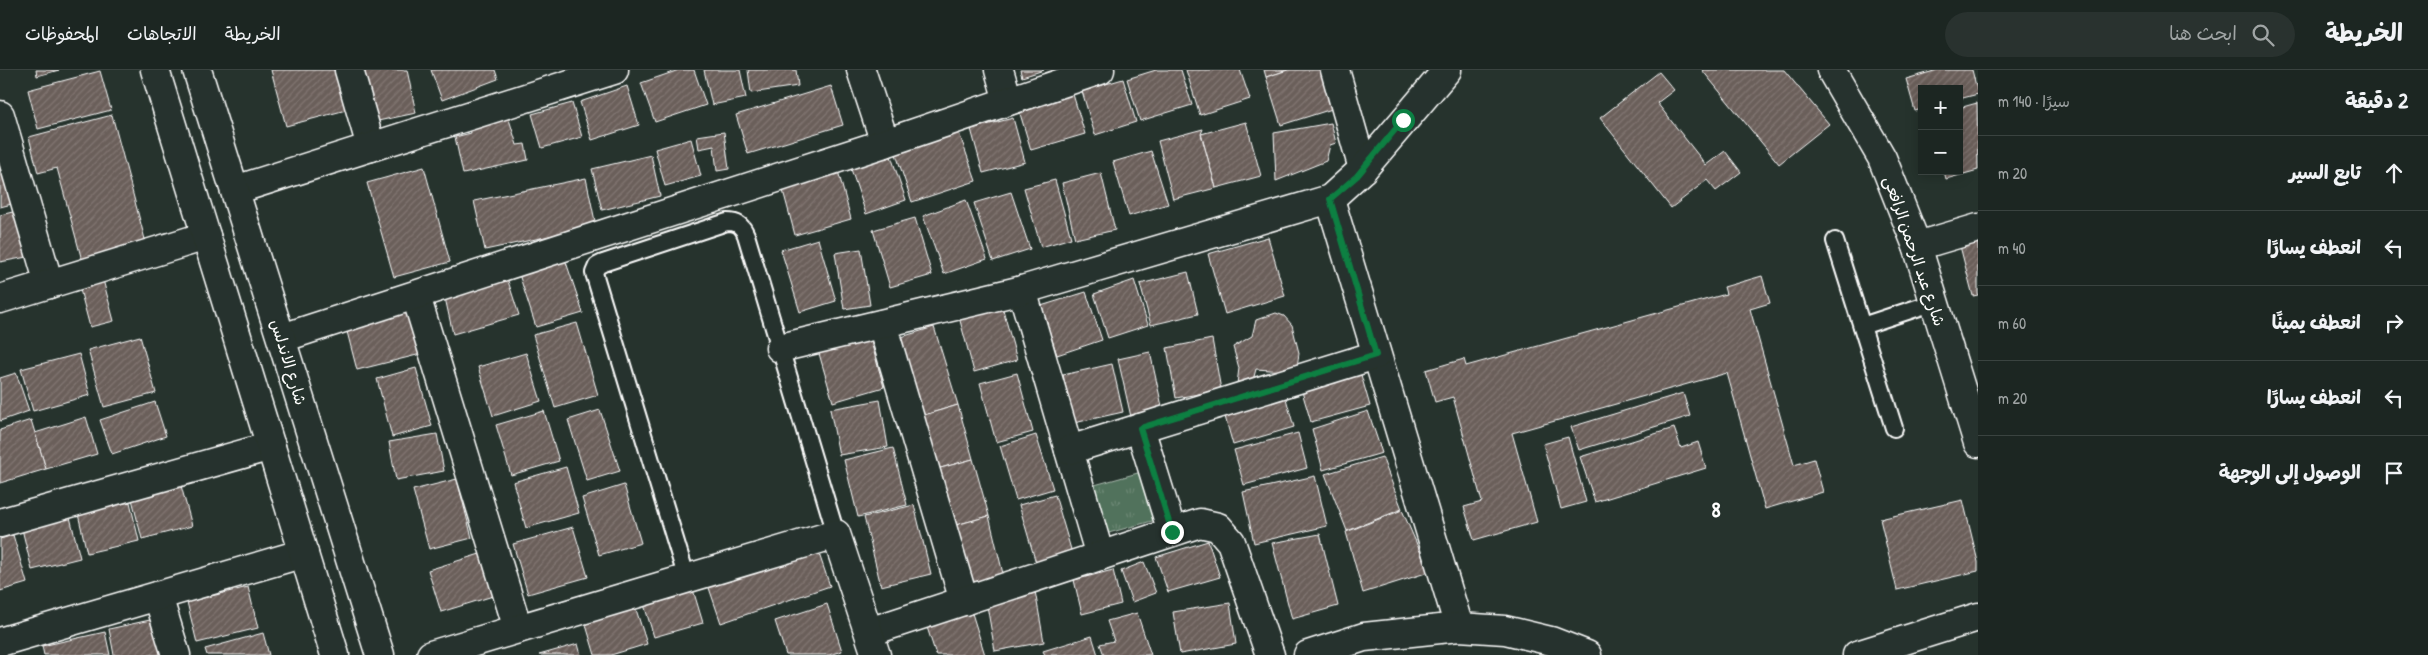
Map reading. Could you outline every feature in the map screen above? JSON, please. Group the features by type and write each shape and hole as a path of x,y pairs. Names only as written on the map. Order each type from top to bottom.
{"street":[{"path":"155,70 335,655"},
{"name":"شارع الاندلس","path":"197,70 380,655"},
{"path":"349,70 371,147"},
{"path":"235,190 371,147 546,80 614,70"},
{"path":"861,70 885,144"},
{"path":"999,70 1008,101"},
{"path":"282,338 885,144 1100,70"},
{"path":"1336,70 1363,169"},
{"path":"780,348 1022,290 1330,199 1363,169 1447,70"},
{"name":"شارع عبد الرحمن الرافعى","path":"1831,70 1882,158 1917,246 1978,442"},
{"path":"0,115 49,284"},
{"path":"1330,199 1458,627"},
{"path":"1917,246 1978,228"},
{"path":"0,299 206,236"},
{"path":"1022,290 1100,556"},
{"path":"416,296 518,629"},
{"path":"882,324 964,601"},
{"path":"1069,450 1376,355"},
{"path":"1140,428 1172,532"},
{"path":"0,523 271,446"},
{"path":"431,655 836,534 872,643 964,601 1200,523 1218,528 1231,542 1270,655"},
{"path":"0,642 304,553"},
{"path":"158,596 176,655"},
{"path":"1857,655 1978,617"},
{"path":"1308,655 1364,637 1458,627 1506,630 1551,641 1587,655"}],"lane":[{"path":"687,579 594,273 597,266 603,263 727,222 735,222 742,227 746,235 836,534"},
{"path":"1835,241 1894,428"},
{"path":"1862,326 1935,302"}],"green space":[{"path":"1145,471 1159,519 1105,534 1091,486"}],"building":[{"path":"36,70 59,70 37,76"},
{"path":"271,70 336,70 346,110 286,126"},
{"path":"407,70 416,113 373,122 362,71"},
{"path":"431,70 495,70 498,79 442,100"},
{"path":"679,70 694,70 706,105 655,122 641,83"},
{"path":"704,70 740,70 746,98 712,105"},
{"path":"748,70 796,70 798,86 751,93"},
{"path":"1020,70 1044,70 1022,77"},
{"path":"1156,70 1181,70 1192,105 1140,121 1127,79"},
{"path":"1186,70 1240,70 1250,99 1200,115"},
{"path":"1264,70 1288,70 1266,77"},
{"path":"1288,70 1321,70 1332,109 1281,125 1266,77"},
{"path":"1702,70 1784,70 1829,124 1779,164"},
{"path":"1938,70 1972,70 1978,94 1963,98 1963,85 1918,85 1918,110 1915,111 1906,79"},
{"path":"100,71 111,110 38,129 28,90"},
{"path":"1659,72 1674,90 1657,103 1706,165 1725,151 1741,172 1716,191 1707,180 1671,208 1600,118"},
{"path":"1123,79 1136,122 1095,135 1082,91"},
{"path":"627,86 639,125 592,140 580,102"},
{"path":"831,86 843,125 748,154 736,115"},
{"path":"1072,91 1085,134 1031,150 1018,107"},
{"path":"572,103 582,137 542,148 532,114"},
{"path":"1977,103 1978,170 1963,174 1963,130 1963,107"},
{"path":"112,115 147,247 83,264 57,168 38,173 29,137"},
{"path":"508,116 517,145 525,144 528,160 463,174 455,137 471,133 469,124"},
{"path":"1013,118 1025,162 983,173 971,129"},
{"path":"1246,122 1261,176 1216,188 1201,134"},
{"path":"1331,123 1336,143 1330,145 1326,161 1276,181 1274,133"},
{"path":"1203,129 1201,134 1216,188 1173,199 1158,141"},
{"path":"958,130 976,181 912,202 895,151"},
{"path":"724,132 729,169 717,171 714,146 699,149 697,136"},
{"path":"691,139 701,176 665,186 655,149"},
{"path":"0,142 16,203 0,207"},
{"path":"1151,151 1168,204 1129,216 1113,162"},
{"path":"651,155 660,196 602,210 592,169"},
{"path":"891,156 906,200 866,214 851,169"},
{"path":"424,167 450,262 394,277 367,183"},
{"path":"837,167 851,219 795,235 781,183"},
{"path":"1101,173 1115,230 1075,239 1062,183"},
{"path":"1945,175 1960,175 1946,179"},
{"path":"586,178 596,226 485,250 474,201"},
{"path":"1055,180 1071,238 1041,247 1024,188"},
{"path":"1011,192 1030,249 993,261 974,203"},
{"path":"966,200 987,259 944,274 923,216"},
{"path":"17,211 27,257 0,262 0,215"},
{"path":"915,218 932,275 890,287 873,230"},
{"path":"1268,237 1285,296 1225,314 1208,254"},
{"path":"1978,237 1978,295 1973,296 1959,242"},
{"path":"818,239 836,301 800,312 781,250"},
{"path":"861,249 870,305 844,309 835,253"},
{"path":"564,256 583,313 536,327 518,271"},
{"path":"1188,272 1198,314 1151,325 1140,284"},
{"path":"506,275 519,315 453,334 444,293"},
{"path":"102,276 114,321 90,327 78,282"},
{"path":"1762,276 1770,303 1750,309 1794,465 1814,459 1823,492 1765,509 1727,373 1512,433 1537,522 1474,540 1464,507 1482,502 1453,397 1435,402 1426,370 1464,359 1466,366 1726,294 1724,287"},
{"path":"1134,280 1148,325 1108,338 1094,294"},
{"path":"1086,292 1102,340 1057,355 1041,306"},
{"path":"1002,306 1017,360 974,372 959,317"},
{"path":"409,309 421,354 357,370 345,324"},
{"path":"1276,313 1284,316 1292,325 1299,353 1297,368 1284,371 1256,369 1251,388 1236,392 1239,368 1233,347 1252,336 1256,320"},
{"path":"577,323 598,395 555,408 533,335"},
{"path":"934,327 958,405 921,416 898,338"},
{"path":"869,335 884,387 833,402 818,350"},
{"path":"140,336 156,393 104,407 88,350"},
{"path":"1212,339 1221,390 1176,398 1167,348"},
{"path":"1150,352 1163,411 1131,417 1118,359"},
{"path":"526,353 541,401 493,416 478,367"},
{"path":"79,354 90,395 33,411 21,369"},
{"path":"1112,364 1123,412 1074,423 1063,375"},
{"path":"416,368 432,426 392,437 377,379"},
{"path":"1359,368 1370,406 1311,422 1300,385"},
{"path":"16,373 29,411 0,421 0,378"},
{"path":"1017,373 1033,432 996,442 980,383"},
{"path":"1683,393 1690,416 1579,450 1571,427"},
{"path":"1285,395 1294,427 1233,445 1224,413"},
{"path":"880,400 888,447 839,455 830,409"},
{"path":"155,402 166,436 112,454 100,420"},
{"path":"958,405 973,459 937,469 921,416"},
{"path":"600,410 620,471 587,481 568,420"},
{"path":"544,411 559,461 511,475 496,425"},
{"path":"1368,411 1382,453 1323,470 1312,429"},
{"path":"86,417 97,454 46,469 35,433"},
{"path":"31,420 46,469 0,483 0,430"},
{"path":"1674,428 1681,448 1698,442 1706,468 1595,502 1580,457"},
{"path":"1298,433 1307,468 1244,485 1234,450"},
{"path":"437,434 444,471 396,480 389,442"},
{"path":"1036,435 1053,489 1016,500 1000,446"},
{"path":"1568,437 1586,502 1561,509 1543,444"},
{"path":"893,448 907,505 858,517 844,460"},
{"path":"1382,457 1402,509 1347,531 1325,474"},
{"path":"973,459 989,516 952,526 937,469"},
{"path":"566,467 579,513 526,528 513,482"},
{"path":"1315,476 1327,526 1254,543 1243,492"},
{"path":"457,479 472,538 429,549 413,490"},
{"path":"180,482 192,526 142,539 131,495"},
{"path":"624,485 641,543 599,555 582,498"},
{"path":"1055,495 1072,553 1036,563 1019,505"},
{"path":"1963,500 1978,562 1978,571 1897,590 1880,519"},
{"path":"130,502 139,541 87,553 78,514"},
{"path":"914,505 931,574 881,586 864,517"},
{"path":"1402,510 1429,572 1363,593 1346,532"},
{"path":"989,516 1005,582 969,590 952,526"},
{"path":"70,517 80,558 32,570 22,529"},
{"path":"573,527 588,577 528,594 513,544"},
{"path":"1320,534 1338,606 1292,619 1272,543"},
{"path":"13,535 27,583 0,591 0,539"},
{"path":"1208,541 1220,577 1168,592 1156,557"},
{"path":"816,545 830,586 721,623 707,582"},
{"path":"480,554 493,596 441,612 428,570"},
{"path":"1144,562 1156,593 1132,602 1121,571"},
{"path":"1113,570 1121,604 1082,614 1074,580"},
{"path":"691,583 703,623 654,637 642,598"},
{"path":"248,587 258,628 197,643 187,602"},
{"path":"1035,591 1044,642 995,651 986,600"},
{"path":"633,600 647,644 611,655 595,655 583,615"},
{"path":"1230,603 1236,644 1180,654 1173,612"},
{"path":"827,604 842,651 829,655 786,655 775,621"},
{"path":"971,610 985,655 936,655 926,624"},
{"path":"1137,613 1151,655 1104,655 1100,644 1114,641 1107,621"},
{"path":"159,618 167,655 114,655 109,629"},
{"path":"105,632 110,655 44,655 42,646"},
{"path":"263,633 269,655 207,655 205,649"},
{"path":"1092,636 1098,655 1045,655 1043,651"},
{"path":"578,644 581,655 539,655"}],"district":[{"name":"8","path":"1716,510"}],"route":[{"path":"1172,532 1140,428 1376,355 1330,199 1357,176 1403,120"}]}
